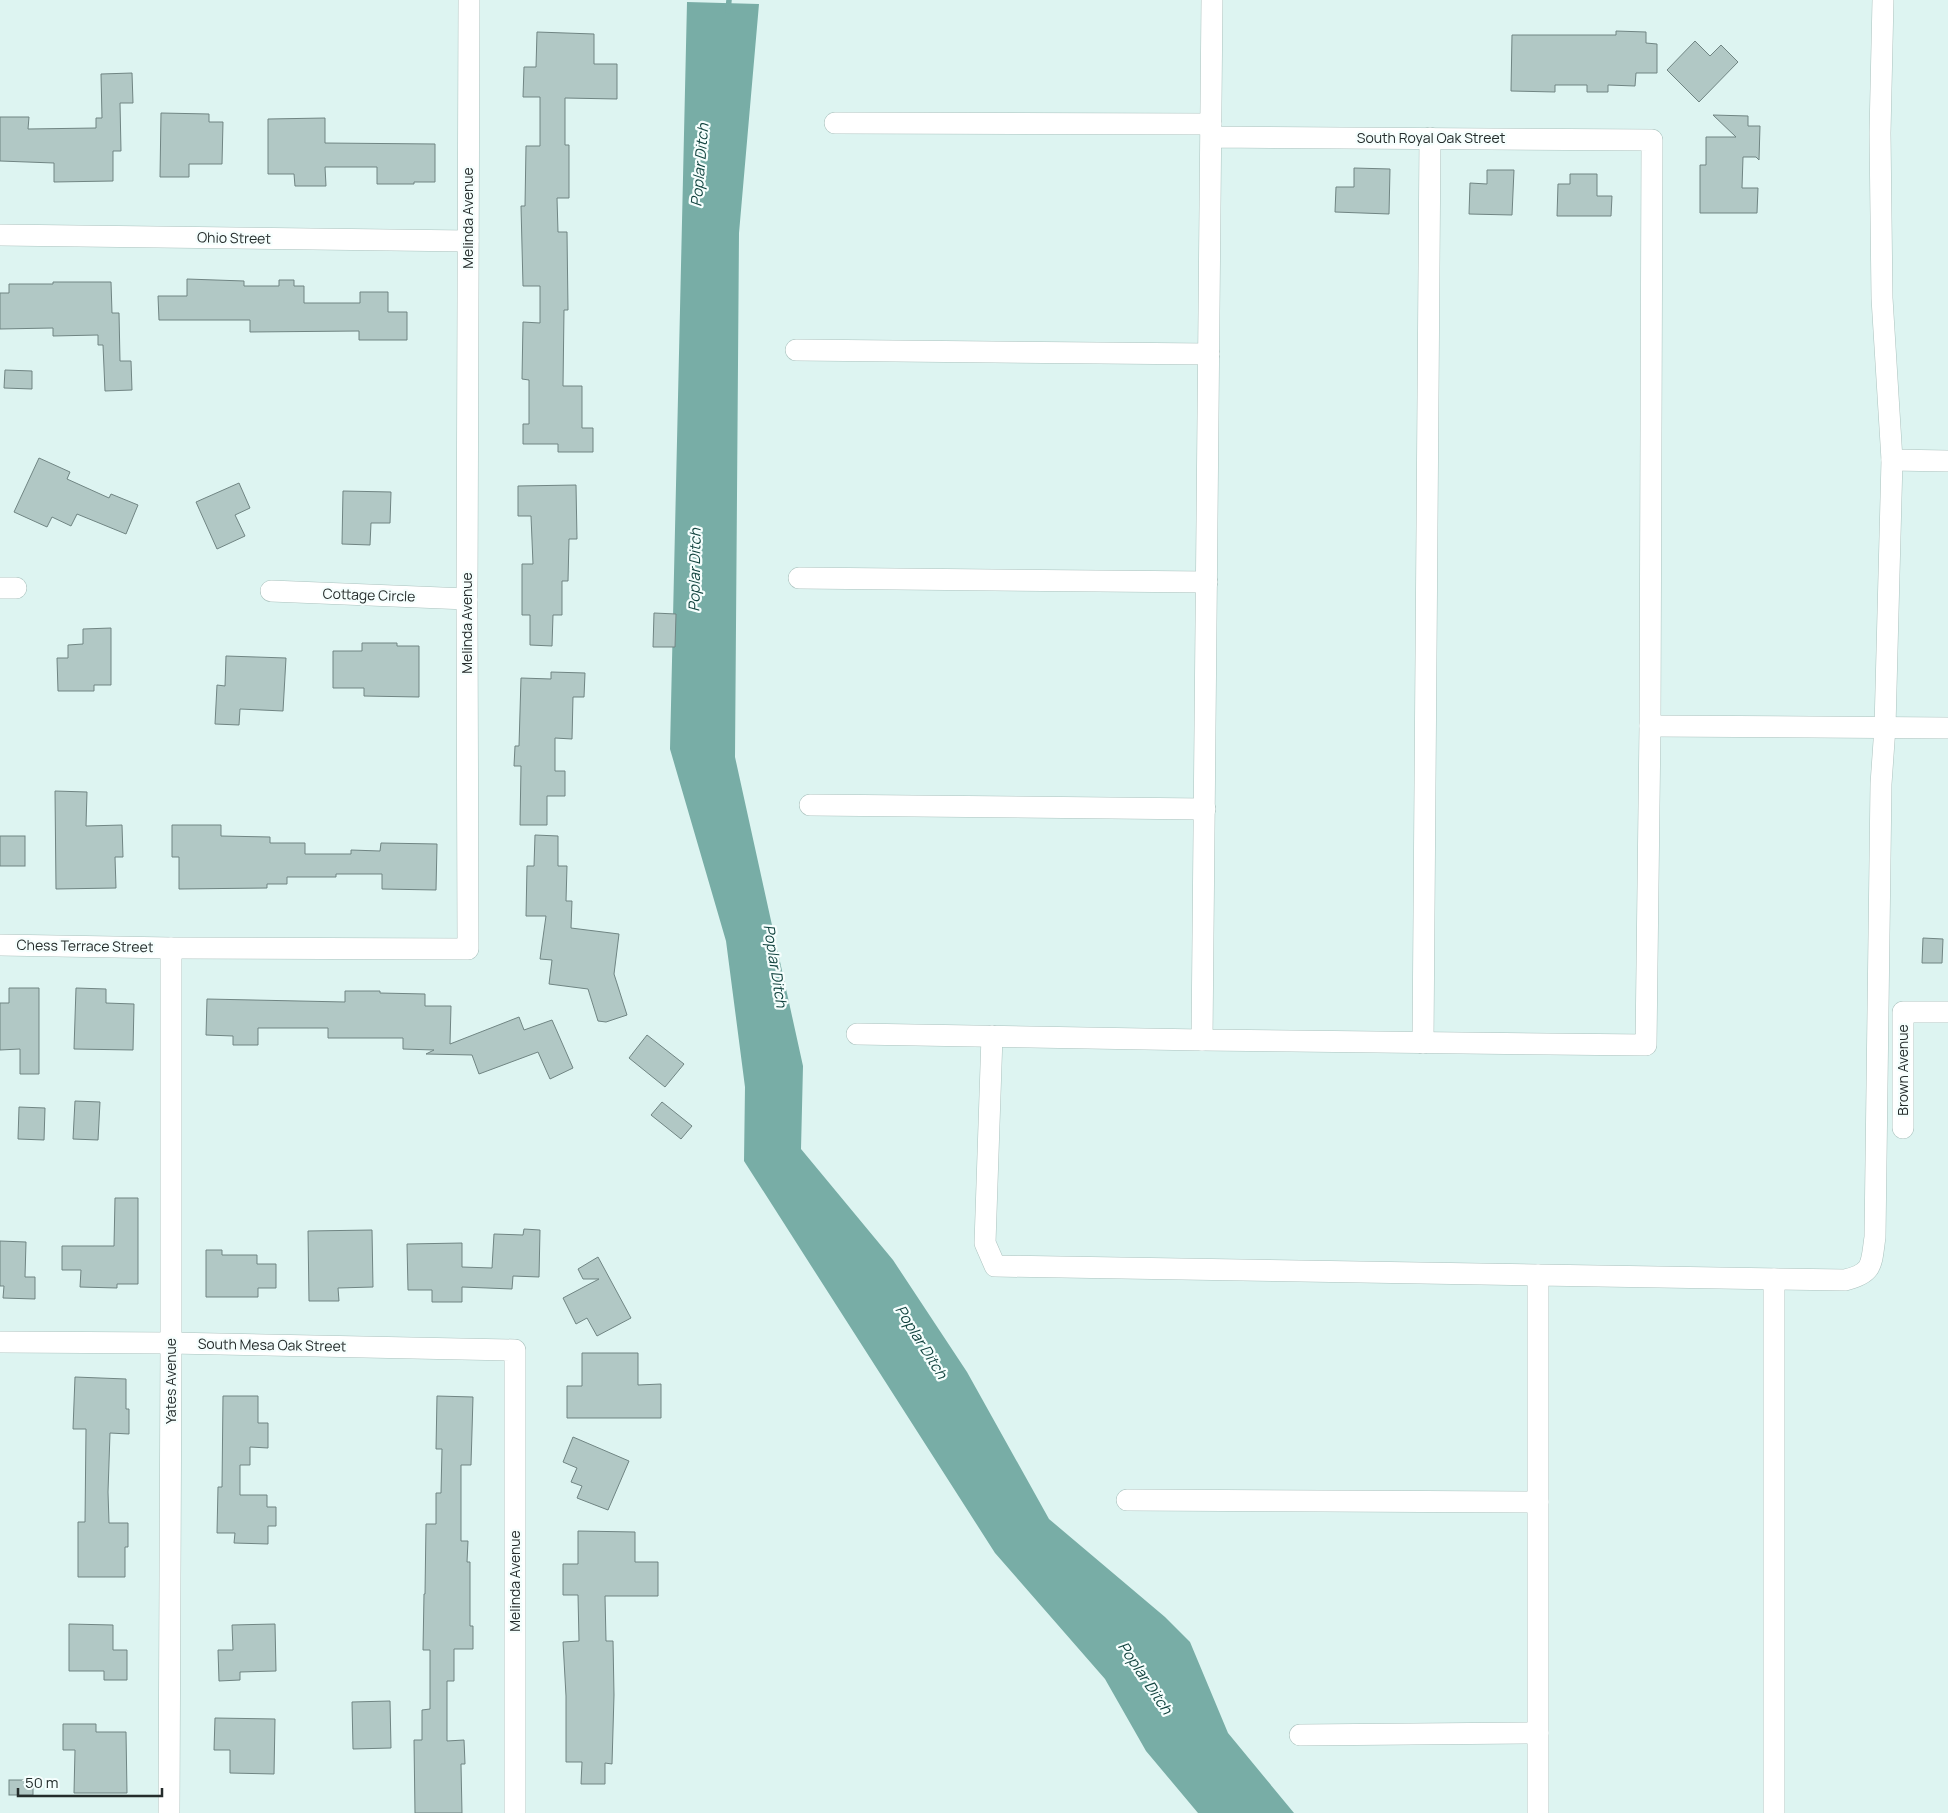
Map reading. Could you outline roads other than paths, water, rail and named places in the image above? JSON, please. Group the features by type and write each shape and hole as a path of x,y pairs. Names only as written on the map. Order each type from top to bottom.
{"street":[{"name":"Melinda Avenue","path":"171,948 468,949 468,0"},
{"path":"1202,1040 1212,0"},
{"path":"992,1036 985,1243 995,1266 1845,1280 1861,1276 1871,1265 1875,1237 1881,784 1885,727 1892,460 1882,298 1880,133 1883,0"},
{"name":"South Royal Oak Street","path":"835,123 1430,138 1652,140 1650,726"},
{"path":"1423,1044 1430,138"},
{"name":"Ohio Street","path":"0,235 468,241"},
{"path":"796,350 1209,354"},
{"path":"1892,460 1948,461"},
{"path":"800,578 1207,582"},
{"name":"Cottage Circle","path":"271,591 467,599"},
{"path":"857,1034 1423,1044 1646,1045 1650,726 1948,728"},
{"path":"810,805 1205,809"},
{"name":"Chess Terrace Street","path":"0,945 171,948"},
{"name":"Yates Avenue","path":"169,1813 171,948"},
{"name":"Brown Avenue","path":"1902,1128 1902,1012 1948,1012"},
{"path":"1538,1275 1538,1813"},
{"path":"1774,1279 1774,1813"},
{"name":"South Mesa Oak Street","path":"0,1342 171,1343 515,1350"},
{"name":"Melinda Avenue","path":"515,1350 515,1813"},
{"path":"1126,1500 1538,1502"},
{"path":"1300,1735 1538,1734"}],"water":[{"path":"687,2 759,4 739,233 735,757 803,1066 801,1149 893,1260 967,1372 1049,1519 1165,1617 1190,1642 1228,1733 1294,1813 1198,1813 1146,1751 1105,1679 995,1553 744,1161 745,1087 726,941 670,749"}],"waterway":[{"name":"Poplar Ditch","path":"728,11 729,0"}]}
